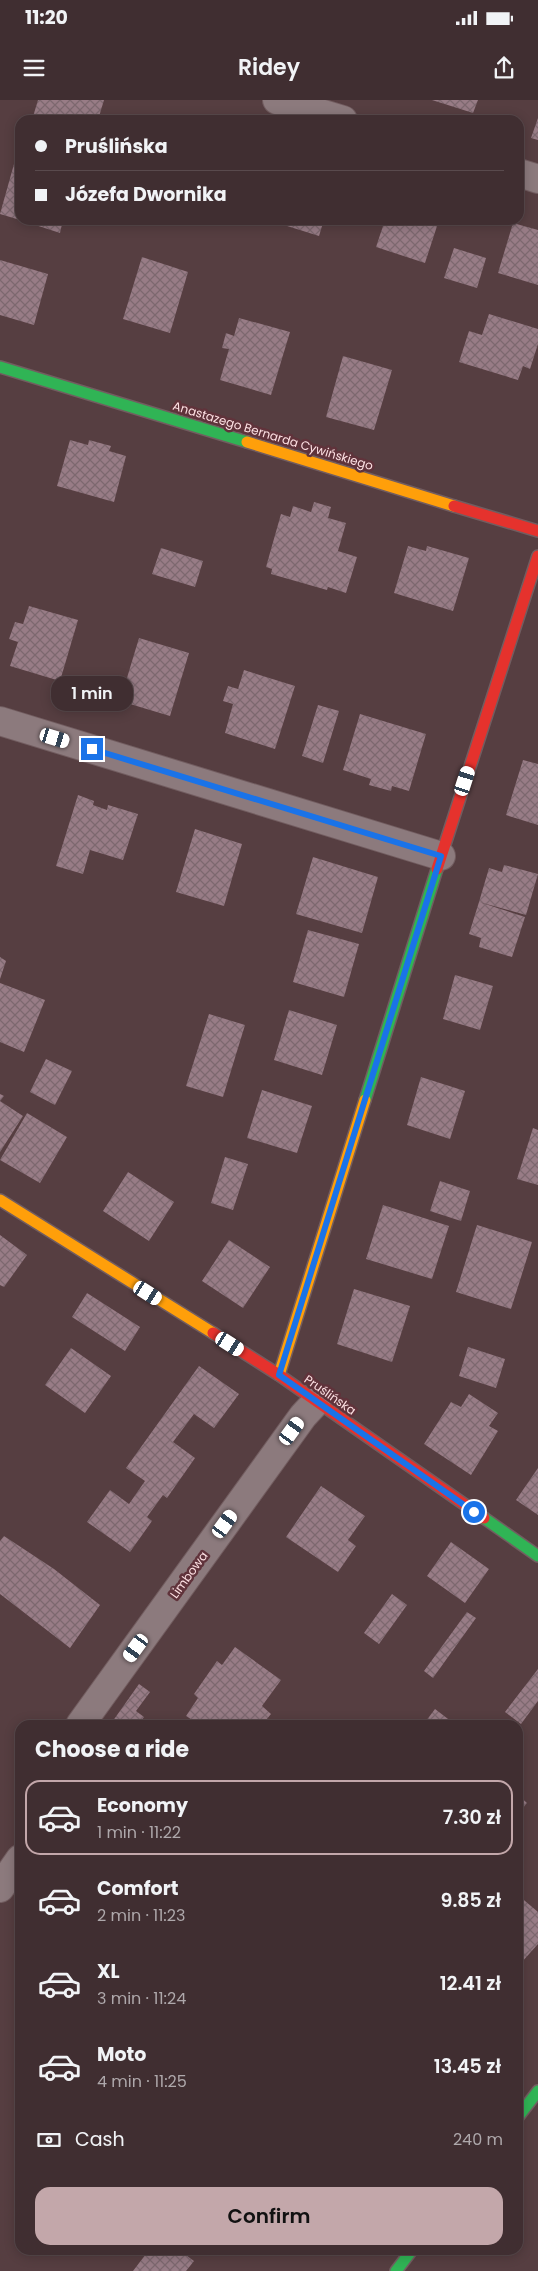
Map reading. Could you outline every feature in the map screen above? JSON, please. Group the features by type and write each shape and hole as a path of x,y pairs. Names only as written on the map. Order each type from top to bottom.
{"street":[{"path":"277,100 326,115"},
{"path":"524,175 538,179"},
{"name":"Anastazego Bernarda Cywińskiego","path":"0,367 538,532"},
{"path":"279,1375 441,856 538,556"},
{"path":"0,721 441,856"},
{"name":"Pruślińska","path":"0,1200 279,1375 538,1556"},
{"name":"Limbowa","path":"84,1720 303,1416 316,1402"},
{"path":"0,1888 15,1866"},
{"path":"523,2110 538,2091"},
{"path":"396,2271 408,2255"}],"building":[{"path":"38,100 104,100 100,115 34,115"},
{"path":"432,100 478,100 473,113"},
{"path":"538,118 538,140 531,138"},
{"path":"14,164 15,218 0,214"},
{"path":"35,225 62,225 60,233"},
{"path":"284,225 322,225 319,236"},
{"path":"383,225 437,225 425,263 376,247"},
{"path":"512,225 538,230 538,285 498,273"},
{"path":"454,248 486,258 477,288 444,278"},
{"path":"142,257 188,272 170,333 123,319"},
{"path":"0,260 48,274 34,325 0,315"},
{"path":"489,314 538,329 538,344 530,369 523,366 518,380 459,362 469,331 482,335"},
{"path":"239,318 290,332 271,395 220,380 229,349 222,348 226,333 234,336"},
{"path":"343,356 392,370 374,430 326,417"},
{"path":"70,440 88,445 89,440 111,446 109,451 126,456 114,502 57,486"},
{"path":"314,502 331,507 328,518 346,523 338,551 357,557 346,593 328,587 327,590 271,574 272,569 266,567 281,514 290,517 293,506 311,512"},
{"path":"408,546 426,551 427,546 469,558 453,611 394,593"},
{"path":"161,548 203,561 195,587 152,574"},
{"path":"29,606 78,620 60,681 10,666 18,642 9,639 15,622 23,624"},
{"path":"139,638 189,653 170,716 120,701"},
{"path":"244,670 295,686 275,749 225,733 233,704 223,701 228,686 238,689"},
{"path":"318,705 339,711 323,763 302,756"},
{"path":"360,714 426,734 409,791 392,786 391,791 369,785 371,779 343,770"},
{"path":"523,760 538,764 538,825 506,815"},
{"path":"78,795 94,801 93,805 107,810 108,805 138,814 123,860 90,850 83,874 56,866"},
{"path":"195,829 242,844 224,906 176,892"},
{"path":"313,857 378,877 362,933 296,914"},
{"path":"504,865 538,874 526,915 479,902 489,868 502,872"},
{"path":"479,902 525,917 512,957 479,947 481,938 469,934"},
{"path":"308,930 359,944 344,997 293,982"},
{"path":"0,957 6,961 0,979"},
{"path":"455,975 493,986 480,1030 443,1019"},
{"path":"0,983 45,1000 24,1052 0,1042"},
{"path":"289,1010 337,1025 322,1075 274,1060"},
{"path":"209,1014 245,1025 223,1097 186,1086"},
{"path":"46,1059 72,1071 55,1105 30,1092"},
{"path":"421,1077 465,1091 450,1139 407,1125"},
{"path":"262,1090 312,1106 297,1153 247,1138"},
{"path":"0,1101 23,1116 0,1152"},
{"path":"27,1113 67,1137 40,1183 0,1160"},
{"path":"533,1128 538,1130 538,1185 517,1179"},
{"path":"225,1157 248,1164 233,1210 211,1203"},
{"path":"128,1172 174,1202 149,1241 103,1211"},
{"path":"440,1181 470,1191 461,1221 430,1211"},
{"path":"383,1205 449,1226 432,1279 366,1259"},
{"path":"477,1225 532,1242 511,1309 456,1292"},
{"path":"0,1235 27,1255 4,1287 0,1285"},
{"path":"229,1240 270,1267 243,1308 202,1281"},
{"path":"354,1289 410,1306 392,1362 337,1344"},
{"path":"87,1293 140,1327 125,1351 72,1317"},
{"path":"468,1347 505,1359 496,1388 459,1376"},
{"path":"71,1348 111,1376 85,1413 45,1385"},
{"path":"199,1366 239,1394 214,1428 194,1414 173,1442 195,1458 167,1498 163,1495 147,1517 152,1521 130,1552 87,1522 110,1490 129,1504 145,1481 126,1468"},
{"path":"469,1394 498,1413 489,1426 498,1431 471,1475 424,1444 451,1402 461,1407"},
{"path":"538,1468 538,1515 516,1500"},
{"path":"321,1486 365,1516 348,1540 356,1546 338,1572 286,1537"},
{"path":"4,1536 54,1569 100,1605 70,1648 0,1594 0,1541"},
{"path":"451,1542 489,1569 465,1603 427,1576"},
{"path":"392,1594 407,1605 379,1644 364,1633"},
{"path":"467,1612 476,1618 433,1678 424,1671"},
{"path":"235,1647 281,1680 262,1706 271,1714 266,1720 192,1720 186,1716 198,1698 194,1694 217,1661 222,1665"},
{"path":"538,1669 538,1701 523,1721 516,1720 505,1712"},
{"path":"139,1684 150,1692 136,1711 144,1717 142,1720 114,1720"},
{"path":"435,1709 449,1720 427,1720"},
{"path":"523,1799 527,1803 523,1808"},
{"path":"523,1899 538,1912 538,1944 523,1961"},
{"path":"145,2255 186,2255 194,2261 186,2271 133,2271"}],"traffic: fast":[{"path":"0,367 247,442"},
{"path":"365,1100 437,869"},
{"path":"484,1518 538,1556"},
{"path":"523,2110 538,2091"},
{"path":"396,2271 408,2255"}],"traffic: slow":[{"path":"247,442 454,506"},
{"path":"279,1375 365,1100"},
{"path":"0,1200 213,1333"}],"traffic: jam":[{"path":"454,506 538,531"},
{"path":"437,869 538,556"},
{"path":"213,1333 279,1375 484,1518"}],"route":[{"path":"92,749 441,856 279,1375 474,1512"}]}
